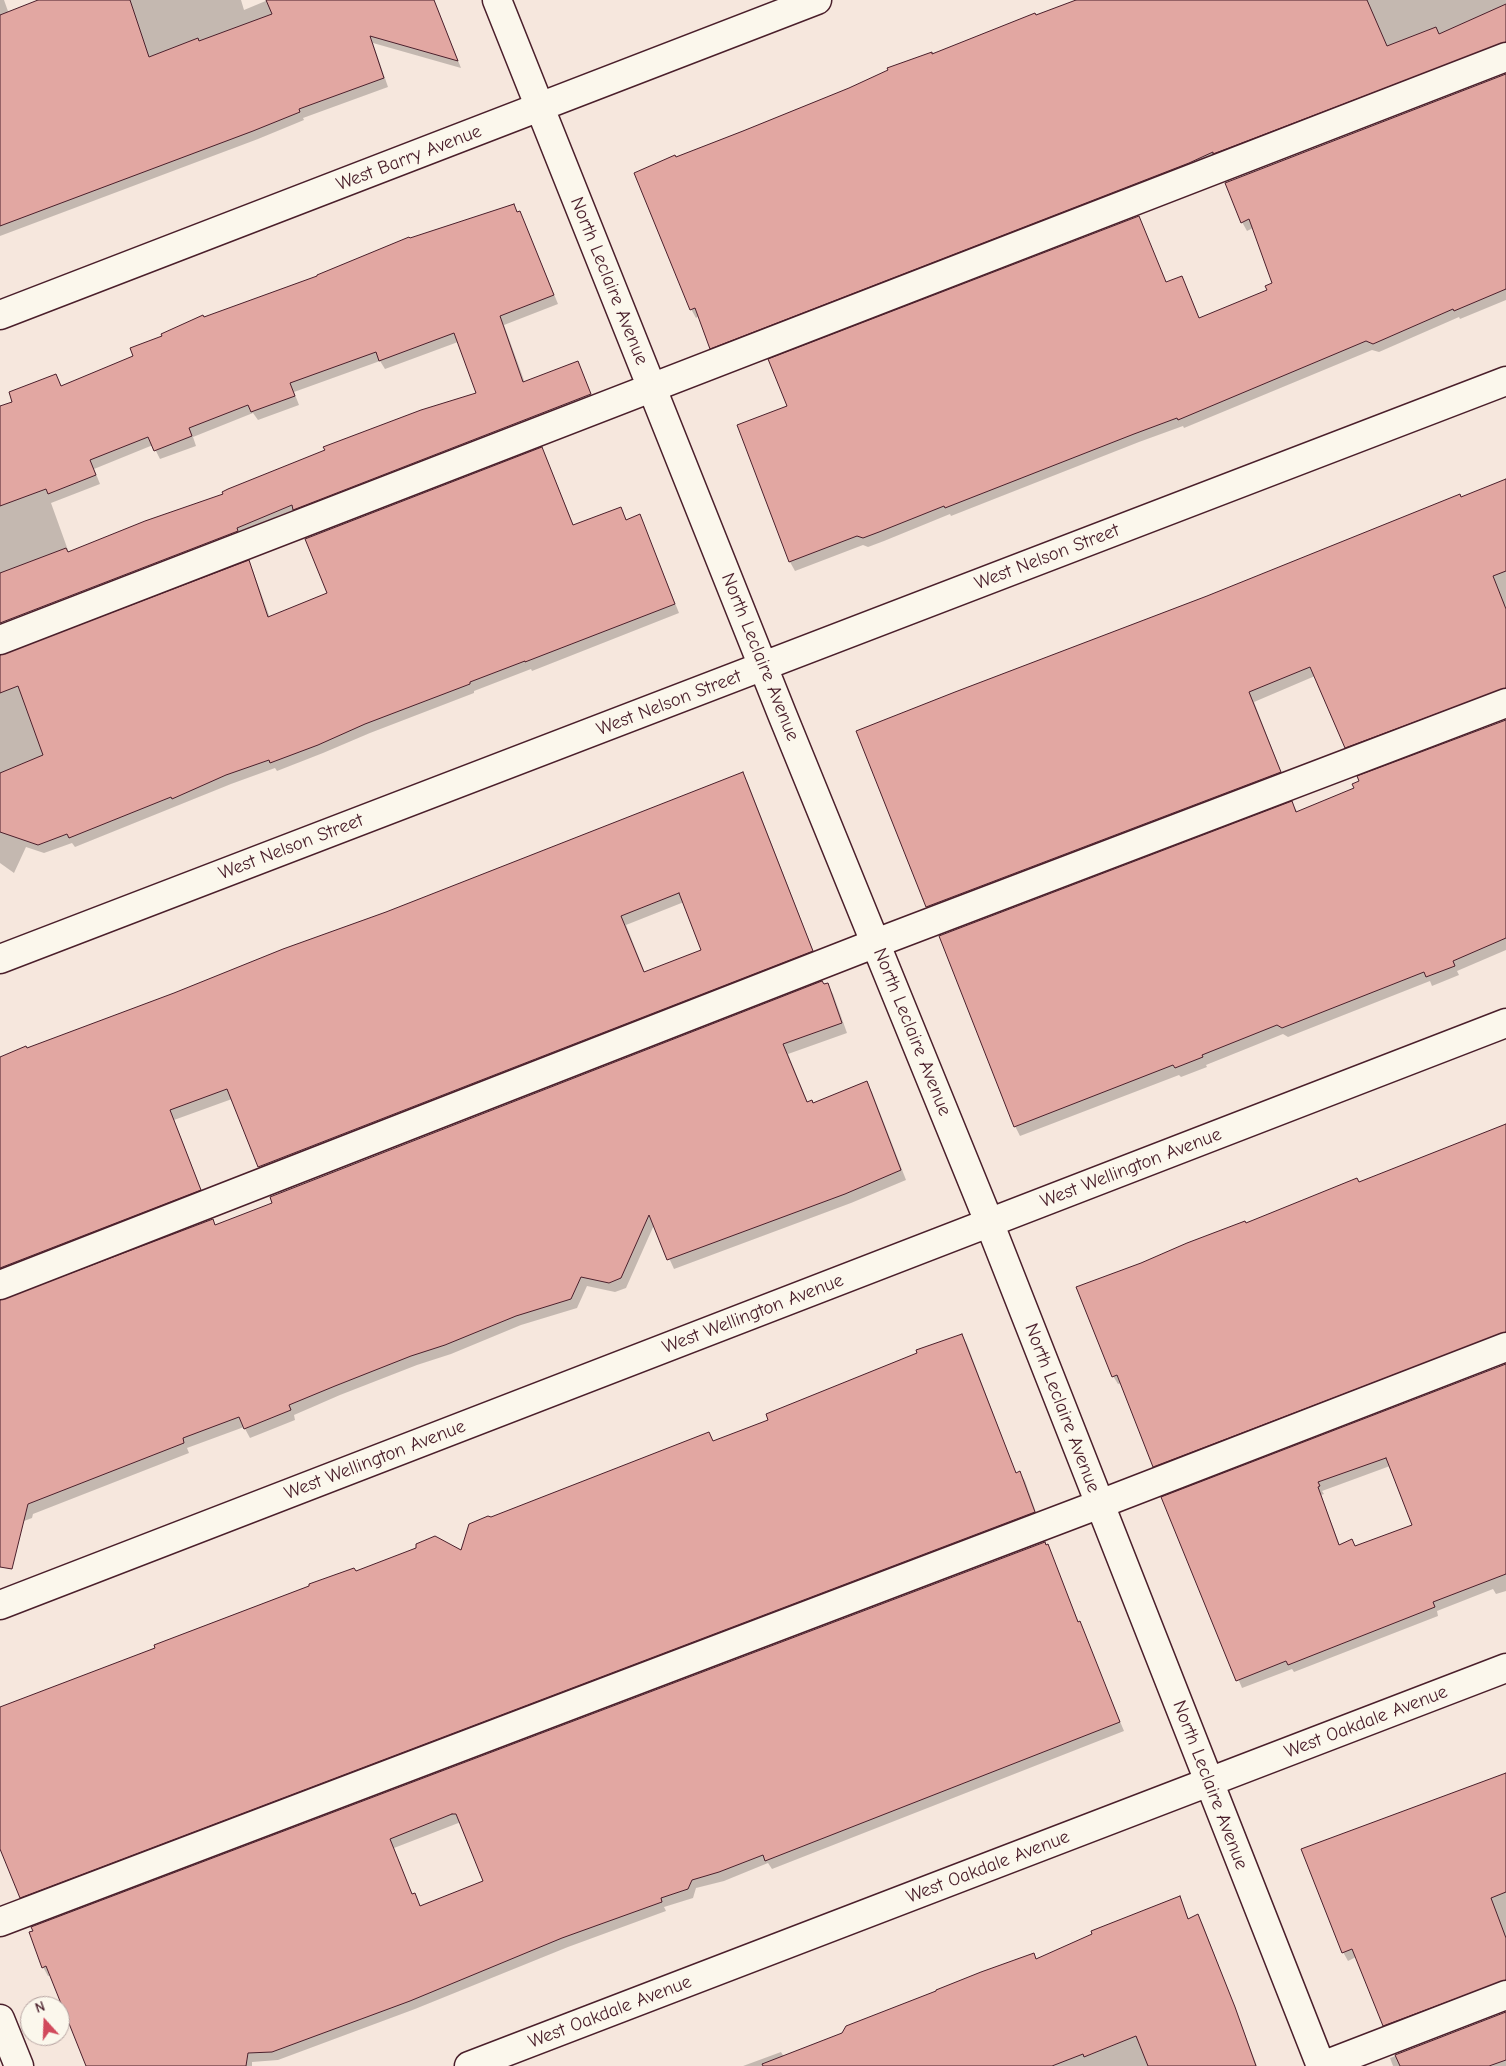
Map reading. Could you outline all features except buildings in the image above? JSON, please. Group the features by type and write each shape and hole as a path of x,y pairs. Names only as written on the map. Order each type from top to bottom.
{"street":[{"name":"North Leclaire Avenue","path":"498,0 989,1222 1322,2066"},
{"name":"West Barry Avenue","path":"0,315 817,0"},
{"path":"0,640 1506,57"},
{"name":"West Nelson Street","path":"0,959 1506,381"},
{"path":"0,1284 876,943 1506,703"},
{"name":"West Wellington Avenue","path":"0,1605 1506,1023"},
{"path":"0,1922 1100,1504 1506,1347"},
{"name":"West Oakdale Avenue","path":"469,2066 1506,1668"},
{"path":"1322,2066 1506,1995"},
{"path":"0,2019 19,2066"}]}
